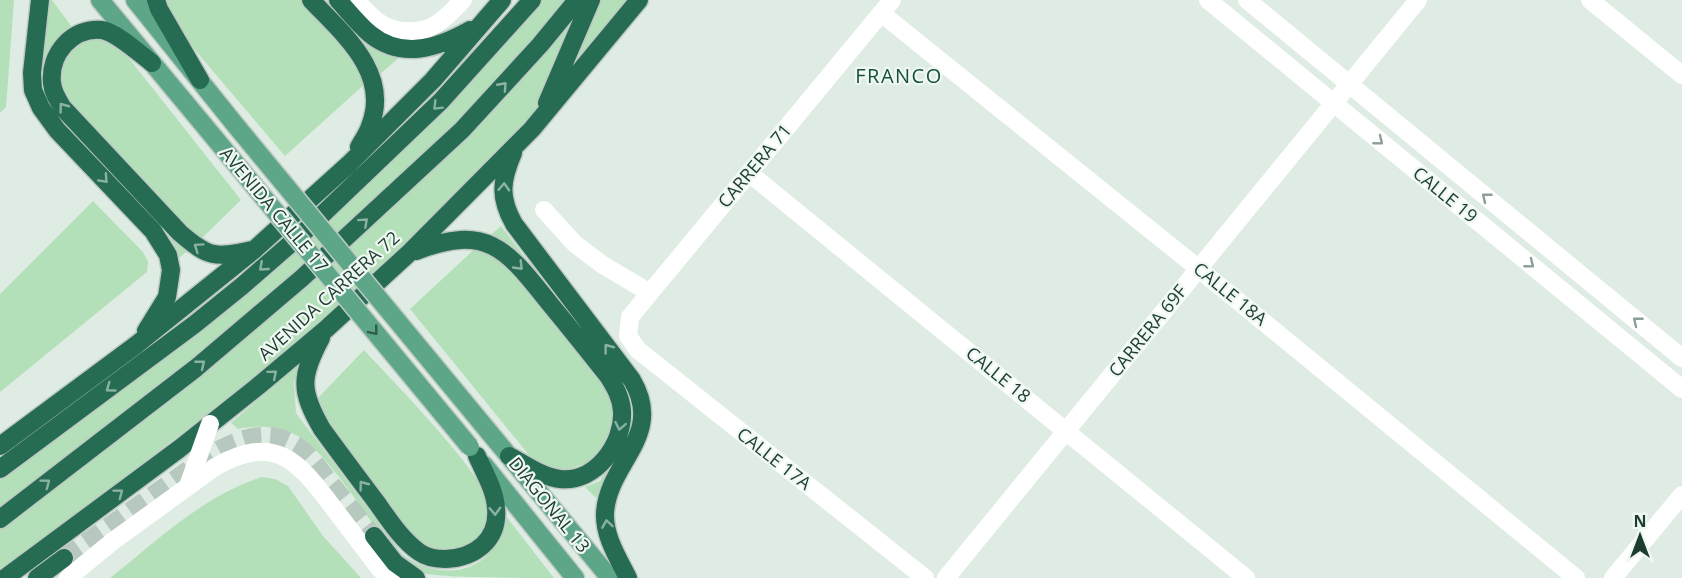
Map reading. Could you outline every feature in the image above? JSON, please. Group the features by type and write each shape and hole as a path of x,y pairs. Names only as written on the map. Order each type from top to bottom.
{"highway":[{"path":"40,0 32,73 33,90 41,108 57,130 153,231 168,255 171,270 166,297 136,345"},
{"path":"156,0 200,80"},
{"path":"311,0 361,55 374,82 374,109 370,127 349,164"},
{"path":"338,0 369,33 393,46 405,48 419,49 448,43 482,23"},
{"path":"0,446 136,345 254,250 349,164 433,80 502,0"},
{"path":"0,470 177,337 268,263 441,101 532,0"},
{"name":"AVENIDA CARRERA 72","path":"0,519 196,368 302,278 462,130 540,45 577,0"},
{"path":"539,121 591,0"},
{"name":"AVENIDA CARRERA 72","path":"5,578 210,424 325,330 408,254 539,121 639,0"},
{"path":"152,63 112,34 103,30 84,32 72,37 61,48 53,70 52,82 63,108 180,233 196,247 207,253 222,256 254,250"},
{"path":"516,145 505,172 502,190 507,213 632,380 642,399 641,427 610,487 605,515 612,548 628,578"},
{"path":"408,254 440,241 456,239 490,244 502,251 522,269 608,376 619,393 622,418 616,440 600,465 588,473 576,478 561,479 546,475 509,456"},
{"path":"325,330 309,361 304,389 307,399 322,429 378,505 421,554 437,559 458,558 480,549 490,538 496,521 494,496 474,452"},
{"path":"374,536 395,563 416,578"},
{"path":"37,578 64,558"}],"main road":[{"name":"AVENIDA CALLE 17","path":"100,0 474,452"},
{"name":"AVENIDA CALLE 17","path":"135,0 489,432"},
{"name":"DIAGONAL 13","path":"489,432 609,578"},
{"name":"DIAGONAL 13","path":"474,452 575,578"}],"street":[{"path":"356,0 380,23 390,29 409,31 433,26 442,21 463,0"},
{"name":"CALLE 19","path":"1208,0 1682,389"},
{"name":"CALLE 19","path":"1247,0 1682,358"},
{"name":"CARRERA 69F","path":"946,578 1418,0"},
{"path":"1590,0 1682,75"},
{"name":"CARRERA 71","path":"628,336 630,317 887,6"},
{"name":"CALLE 18A","path":"887,6 1199,269 1576,578"},
{"name":"CALLE 18","path":"749,173 1246,578"},
{"path":"544,210 575,244 603,265 650,293"},
{"name":"CALLE 17A","path":"628,336 638,350 925,578"},
{"path":"188,486 210,424"},
{"path":"68,578 113,541 188,486 231,458 258,452 285,456 308,474 380,569 391,578"},
{"path":"1613,578 1682,495"}],"green space":[{"path":"0,0 14,0 6,107 0,113"},
{"path":"47,0 52,0 72,27 57,40 48,57 69,124 187,251 177,260 65,128 41,95 39,78"},
{"path":"163,0 302,0 335,35 367,82 285,156 172,23"},
{"path":"318,0 327,0 367,41 403,54 379,75"},
{"path":"540,0 566,0 458,123 372,206 228,333 0,508 0,478 165,355"},
{"path":"598,0 627,0 576,61"},
{"path":"582,4 533,116 409,239 282,356 0,573 0,527 257,327"},
{"path":"99,38 112,42 124,52 241,200 200,240 168,209 64,97 58,82 60,69 71,47 86,40"},
{"path":"93,201 143,252 148,262 147,272 0,392 0,294"},
{"path":"501,226 628,392 631,407 629,435 618,460 596,498 585,487 600,481 623,442 615,380 509,246 488,237"},
{"path":"479,245 525,282 607,389 613,407 613,426 606,444 587,463 571,468 550,470 533,460 410,309"},
{"path":"364,350 434,426 484,490 489,504 488,517 480,534 468,549 432,551 402,528 327,421 317,399"},
{"path":"301,362 294,382 296,413 402,554 425,567 437,570 463,569 474,565 493,548 502,511 554,578 465,577 422,573 395,555 341,479 307,442 296,435 274,428 238,429 231,423"},
{"path":"262,477 275,479 288,486 323,536 361,578 110,578 201,507 220,495"}],"tunnel":[{"path":"64,558 206,457 238,441 260,436 283,439 304,451 374,536"}],"district":[{"name":"FRANCO","path":"899,76"}]}
